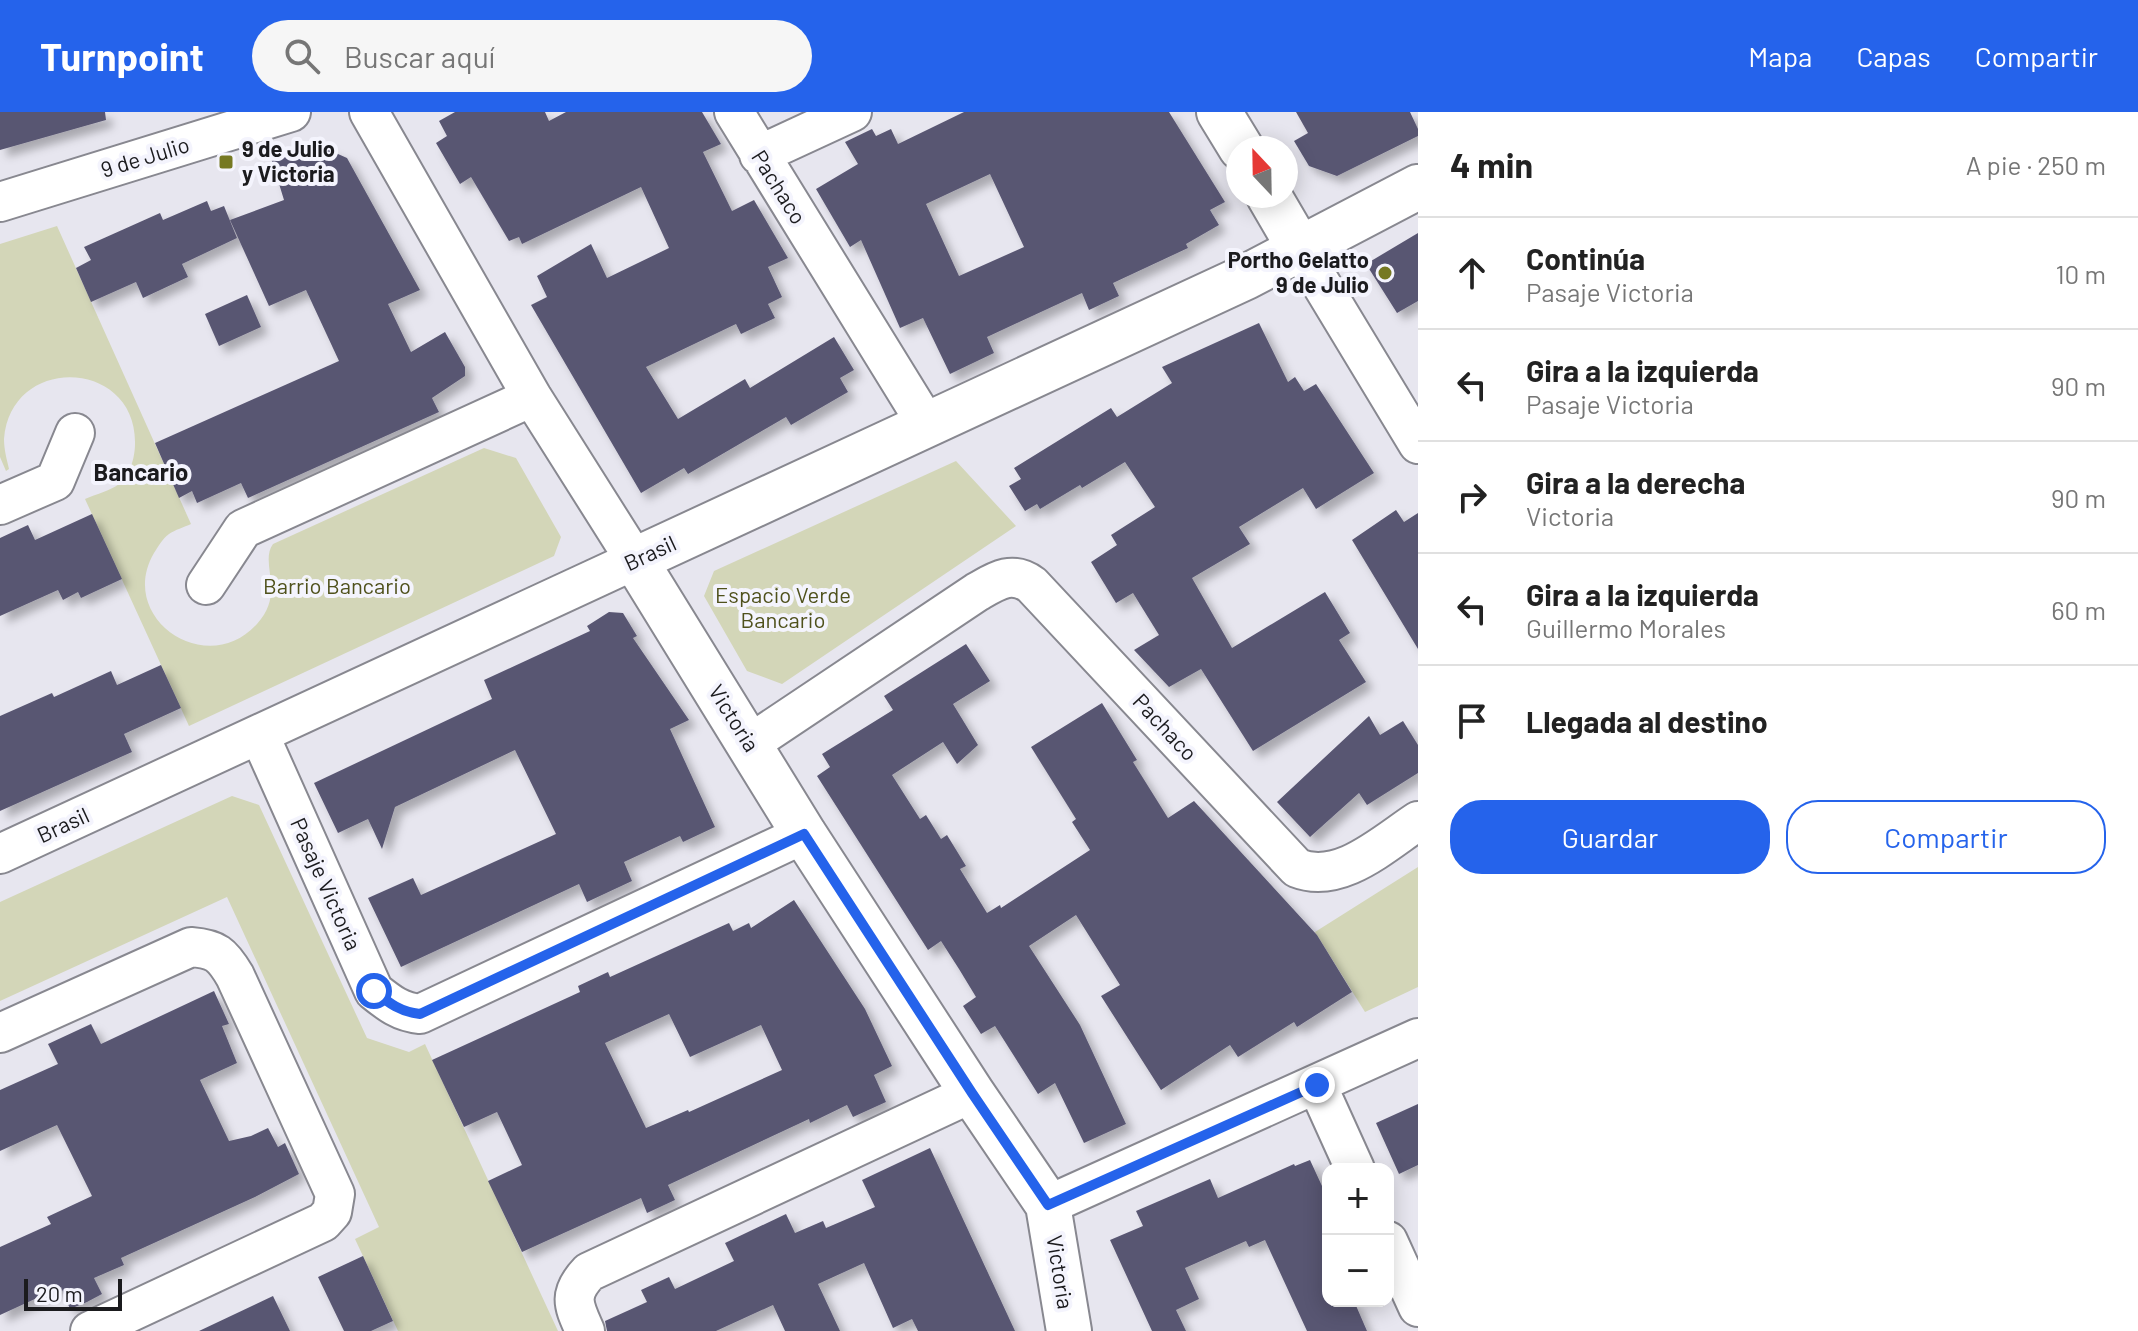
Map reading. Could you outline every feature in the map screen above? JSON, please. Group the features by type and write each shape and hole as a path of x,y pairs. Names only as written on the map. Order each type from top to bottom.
{"street":[{"name":"9 de Julio","path":"0,202 291,112"},
{"name":"Victoria","path":"369,112 532,397 751,743 804,834 1048,1205 1069,1331"},
{"name":"Pachaco","path":"734,112 927,425"},
{"path":"759,155 852,112"},
{"path":"1219,112 1234,136"},
{"path":"1300,249 1418,187"},
{"path":"1276,208 1418,444"},
{"name":"Brasil","path":"0,854 1246,277 1300,249"},
{"path":"206,585 243,529 532,397"},
{"path":"0,505 55,481 75,433"},
{"name":"Pachaco","path":"751,743 977,592 1010,576 1023,578 1032,585 1297,868 1309,872 1335,871 1418,821"},
{"name":"Pasaje Victoria","path":"259,734 374,991 407,1013 420,1014 804,834"},
{"path":"0,1033 191,947 209,949 224,958 235,976 335,1194 332,1212 323,1222 90,1331"},
{"path":"1048,1205 1418,1038"},
{"path":"1317,1085 1352,1163"},
{"path":"585,1331 573,1305 575,1290 589,1272 603,1263 972,1093"},
{"path":"1394,1254 1418,1307"}],"green space":[{"name":"Barrio Bancario","path":"57,226 191,524 164,538 154,553 145,577 147,599 157,619 172,634 192,643 214,646 237,640 257,624 270,601 269,552 273,544 484,448 516,458 561,537 554,556 189,726 85,499 119,484 133,460 135,444 130,416 116,395 96,382 73,377 49,380 28,392 12,411 4,439 9,469 6,471 0,457 0,244"},
{"name":"Espacio Verde Bancario","path":"956,461 1016,526 782,684 747,671 704,596 714,571"},
{"path":"232,796 259,805 367,1038 409,1052 425,1044 558,1331 398,1331 355,1239 379,1227 227,897 0,1001 0,902"},
{"path":"1418,867 1418,987 1365,1012 1315,932"}],"building":[{"path":"0,112 105,112 106,120 0,150"},
{"path":"455,112 545,112 549,121 566,112 702,112 721,144 703,152 732,211 754,200 788,258 768,267 782,297 768,304 775,318 741,334 736,324 646,367 678,419 745,379 750,388 834,337 854,370 840,378 848,392 791,425 786,417 688,474 684,468 641,493 531,305 547,297 537,276 591,244 607,278 669,248 641,187 522,244 519,237 509,241 471,177 460,184 436,143 447,136 439,121"},
{"path":"964,112 1169,112 1225,202 1210,210 1219,225 1186,244 1188,248 1113,283 1119,296 1089,310 1082,293 987,337 994,353 950,374 923,318 900,328 861,240 850,247 816,189 858,164 845,142 872,129 876,136 891,129 898,144","holes":["990,174 1024,247 959,276 926,204"]},
{"path":"1296,112 1410,112 1418,129 1418,136 1337,176 1309,166 1298,148 1298,139 1308,133"},
{"path":"320,146 347,158 420,290 388,304 411,352 445,332 465,367 465,376 432,398 439,412 248,498 241,483 197,503 192,491 179,498 155,443 339,361 306,290 269,306 230,220 284,200 272,161"},
{"path":"207,201 211,211 224,206 237,238 182,264 188,277 143,298 136,282 91,302 76,268 91,260 84,247 160,213 163,220"},
{"path":"1418,233 1418,301 1397,313 1366,264"},
{"path":"247,295 261,327 219,346 205,314"},
{"path":"1259,323 1288,382 1295,377 1304,391 1316,384 1374,473 1316,509 1303,488 1239,527 1250,544 1192,578 1232,648 1325,592 1350,633 1339,640 1366,682 1253,751 1201,669 1169,687 1134,650 1159,635 1133,593 1116,603 1091,562 1117,545 1111,535 1155,507 1125,462 1040,509 1037,504 1025,511 1009,486 1021,479 1014,468 1111,408 1117,417 1172,383 1162,367"},
{"path":"1396,510 1404,522 1418,513 1418,649 1352,540"},
{"path":"92,514 122,579 81,598 78,592 63,600 58,590 0,616 0,538 28,525 35,540"},
{"path":"609,612 623,613 637,636 633,638 689,720 670,729 715,827 683,842 680,836 624,862 632,881 587,902 579,884 401,967 368,898 413,878 421,895 556,834 515,750 395,807 382,849 368,819 338,833 314,783 492,699 484,680 590,631 587,626"},
{"path":"966,644 990,681 953,704 978,745 957,764 943,742 892,775 920,819 926,815 941,839 947,835 966,866 960,869 987,913 1000,905 1001,908 1090,850 1072,822 1076,819 1031,747 1102,703 1137,760 1133,762 1168,818 1194,801 1317,935 1352,992 1297,1027 1294,1022 1238,1057 1230,1045 1161,1090 1101,996 1120,985 1076,915 1029,946 1080,1025 1126,1124 1084,1143 1055,1083 1038,1094 995,1026 981,1034 963,1006 976,997 959,969 941,941 928,950 817,776 830,767 822,754 893,710 884,696"},
{"path":"161,665 181,708 124,734 132,752 0,811 0,716 52,693 54,697 111,671 117,685"},
{"path":"1369,716 1380,735 1403,721 1418,745 1418,773 1367,805 1359,793 1310,837 1277,802"},
{"path":"794,900 865,1009 892,1066 874,1075 886,1102 853,1117 847,1105 810,1123 809,1119 668,1185 675,1200 647,1213 641,1198 522,1252 488,1181 522,1165 497,1112 464,1127 432,1060 580,992 578,986 608,972 610,977 729,923 733,931 749,923 751,928","holes":["669,1014 690,1057 761,1025 782,1070 646,1128 605,1043"]},
{"path":"214,991 229,1024 222,1026 237,1063 200,1080 229,1141 268,1128 278,1147 285,1143 299,1174 121,1258 124,1265 94,1278 102,1294 87,1302 70,1309 61,1287 0,1315 0,1247 51,1224 47,1217 92,1196 57,1125 0,1151 0,1090 58,1064 48,1044 91,1024 101,1044"},
{"path":"1418,1104 1418,1165 1399,1174 1376,1123"},
{"path":"930,1148 1015,1331 918,1331 912,1319 893,1328 864,1263 818,1284 840,1331 785,1331 773,1305 716,1331 607,1331 605,1321 647,1302 641,1290 669,1277 675,1289 734,1261 725,1243 786,1214 795,1233 823,1221 826,1228 875,1207 862,1180"},
{"path":"1310,1160 1322,1186 1322,1307 1357,1307 1367,1331 1307,1331 1265,1240 1249,1247 1246,1241 1185,1268 1199,1299 1176,1310 1186,1331 1152,1331 1110,1240 1143,1226 1136,1211 1210,1179 1218,1198"},
{"path":"363,1256 393,1321 371,1331 344,1331 318,1277"},
{"path":"273,1296 290,1331 199,1331"}],"place":[{"name":"9 de Julio y Victoria","path":"226,162"},
{"name":"Portho Gelatto 9 de Julio","path":"1385,273"}],"district":[{"name":"Bancario","path":"141,473"}],"route":[{"path":"374,991 393,1006 407,1013 420,1014 804,834 1048,1205 1317,1085"}]}
